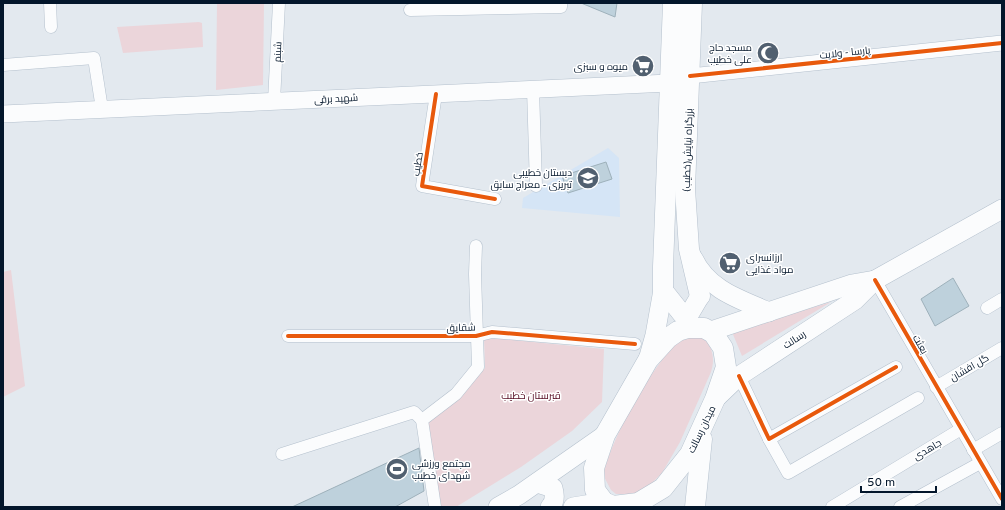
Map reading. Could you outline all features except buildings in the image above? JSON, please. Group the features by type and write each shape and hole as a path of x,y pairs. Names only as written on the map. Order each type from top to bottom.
{"highway":[{"name":"بزرگراه نیایش(خطیب)","path":"663,290 673,3"},
{"name":"بزرگراه نیایش(خطیب)","path":"692,3 685,189 689,249 700,296"},
{"path":"610,505 595,490 594,468 605,435 648,360 668,338 678,331 688,328 707,330"},
{"name":"میدان رسالت","path":"610,505 638,503 662,488 690,454 723,380 725,361 723,348 707,330"},
{"path":"695,507 698,462 704,422"}],"main road":[{"name":"شهید برقی","path":"3,114 670,83"},
{"name":"رسالت","path":"715,399 739,376 855,300 875,280 1002,209"},
{"path":"689,249 696,266 708,282 727,294 769,312"},
{"name":"رسالت","path":"707,330 769,312 852,284 875,280"},
{"path":"663,290 682,314 690,312 700,296"},
{"path":"648,360 655,335 663,290"},
{"path":"700,296 707,330"},
{"path":"498,507 537,483 605,435"},
{"path":"537,483 553,488 555,495 550,507"},
{"path":"573,507 610,505"}],"street":[{"path":"50,3 51,27"},
{"name":"شبنم","path":"274,101 279,3"},
{"path":"410,10 561,7 561,3"},
{"name":"پارسا - ولایت","path":"690,76 1002,43"},
{"path":"3,65 94,58 102,109"},
{"path":"533,89 536,186"},
{"name":"خطیب","path":"436,94 422,186 495,199"},
{"path":"422,420 456,394 478,368 476,336 476,246"},
{"name":"بعثت","path":"875,280 960,429 1002,499"},
{"path":"987,308 1002,299"},
{"name":"شقایق","path":"288,336 476,336 492,332 634,344"},
{"name":"گل افشان","path":"936,387 1002,348"},
{"path":"769,439 896,367"},
{"path":"739,376 769,439 788,473 918,398"},
{"path":"282,454 414,412 422,420 435,507"},
{"name":"جاهدی","path":"832,507 960,429"},
{"path":"973,450 1002,433"},
{"path":"900,507 980,463"}],"shaded area":[{"name":"دبستان خطیبی تبریزی - معراج سابق","path":"608,148 619,158 620,217 522,208 523,198"}],"green space":[{"path":"217,3 264,3 263,85 216,90"},
{"path":"202,23 203,47 123,53 117,27"},
{"path":"11,270 25,386 3,397 3,272"},
{"path":"831,302 742,356 732,332"},
{"path":"685,335 705,338 712,355 713,363 711,372 680,442 662,473 646,489 634,494 616,494 611,490 603,475 615,441 648,380 673,346"},
{"name":"قبرستان خطیب","path":"484,337 604,349 602,402 572,431 521,467 456,507 438,507 427,421 459,396 485,368"}],"cycle path":[{"path":"690,76 1002,43"},
{"path":"436,94 422,186 495,199"},
{"path":"875,280 1002,499"},
{"path":"288,336 476,336 492,332 635,344"},
{"path":"739,376 769,439 896,367"}],"place":[{"name":"مسجد حاج علی خطیب","path":"768,53"},
{"name":"میوه و سبزی","path":"643,66"},
{"name":"دبستان خطیبی تبریزی - معراج سابق","path":"588,178"},
{"name":"ارزانسرای مواد غذایی","path":"730,263"},
{"name":"مجتمع ورزشی شهدای خطیب","path":"397,469"}]}
